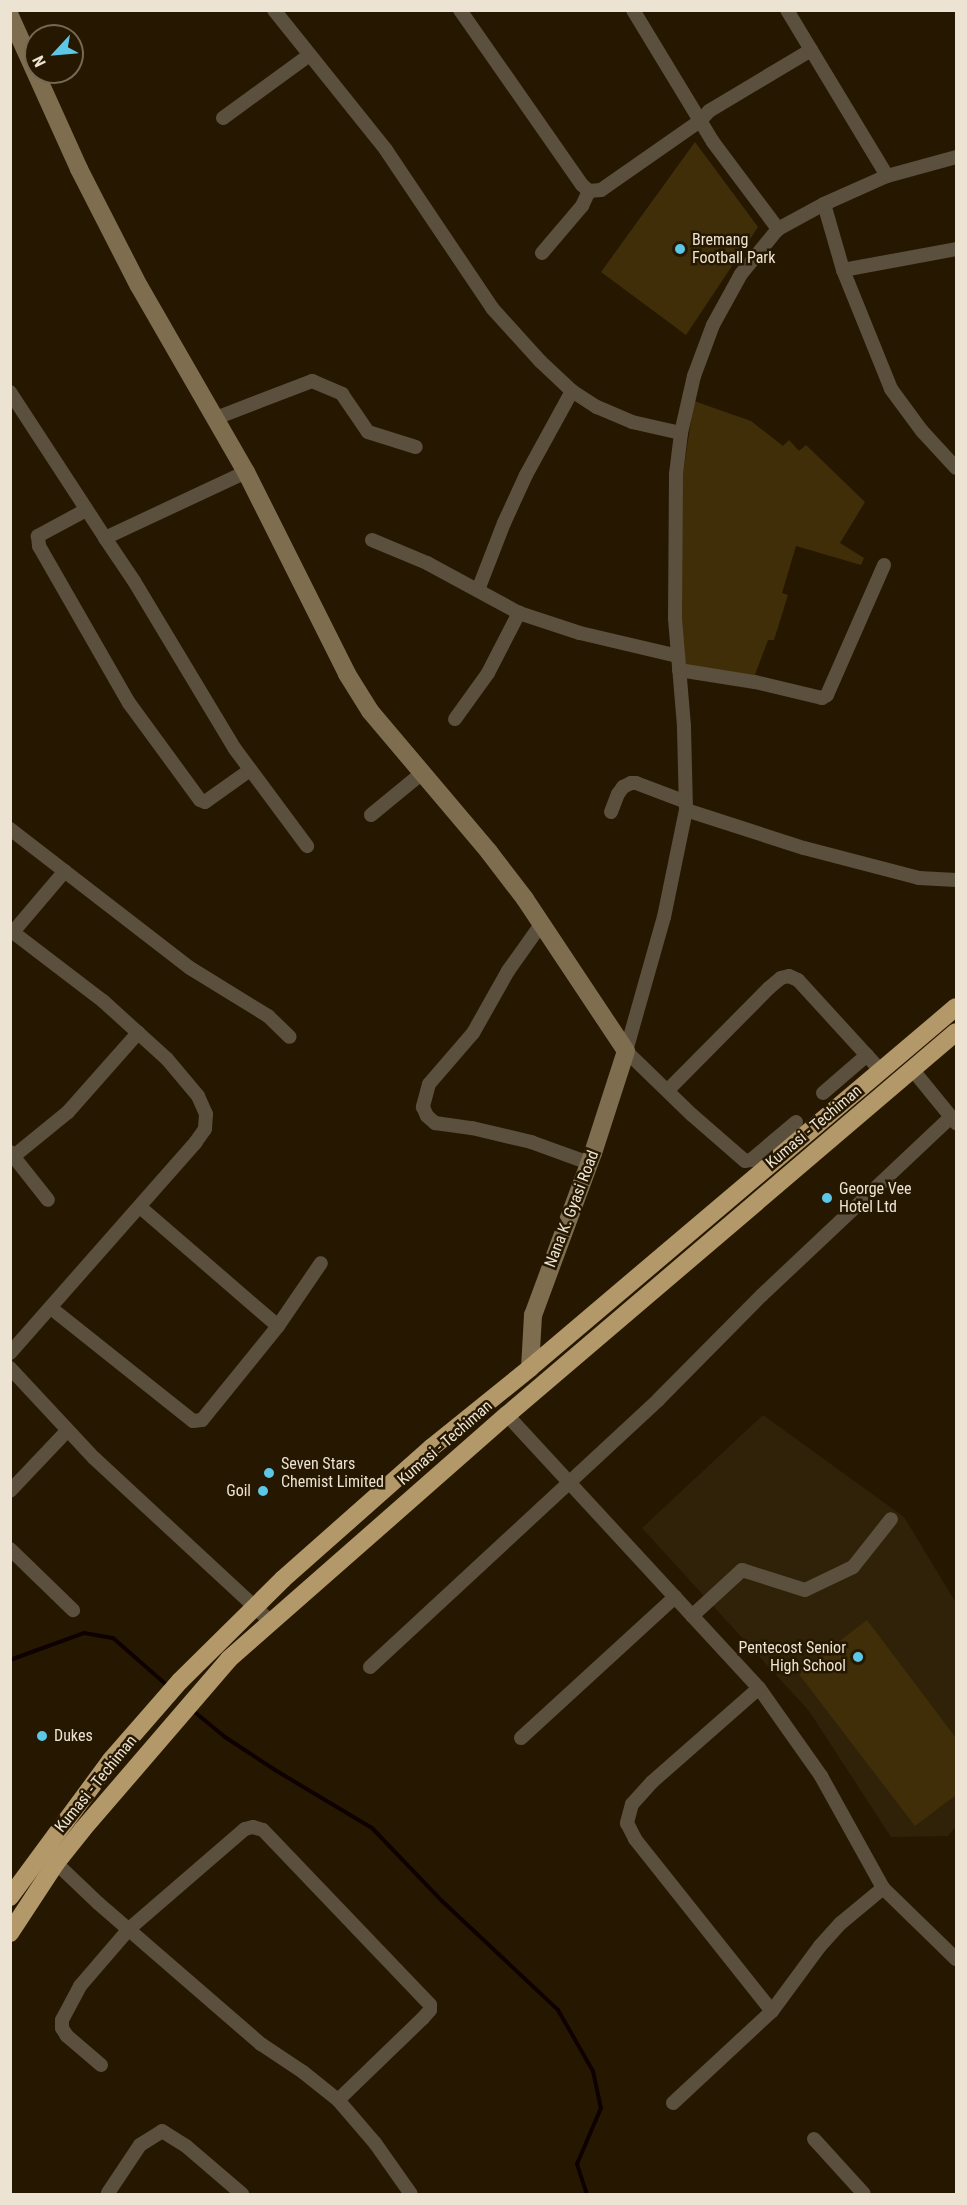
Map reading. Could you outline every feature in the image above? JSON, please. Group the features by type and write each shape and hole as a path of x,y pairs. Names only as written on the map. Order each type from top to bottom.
{"highway":[{"path":"10,1897 90,1788 163,1701 180,1681 256,1606 431,1448 530,1368 957,1007"},
{"name":"Kumasi - Techiman","path":"10,1933 57,1863 177,1717 229,1659 507,1415 957,1032"}],"street":[{"path":"274,10 386,150 492,308 540,361 572,391 597,407 632,422 681,433"},
{"path":"633,10 700,122 778,229"},
{"path":"787,10 887,176"},
{"path":"464,12 582,185 589,191 601,190 700,122 709,111 811,50"},
{"path":"10,16 79,169 139,286 246,472 347,674 370,711 489,852 542,923 626,1051 745,1161 751,1160 796,1122"},
{"path":"222,118 309,56"},
{"path":"626,1051 664,917 686,806 678,656 676,474 681,433 694,376 713,325 741,274 759,249 778,229 824,204 887,176 957,157"},
{"path":"542,253 582,206 589,191"},
{"path":"824,204 843,270 891,389 922,431 957,468"},
{"path":"843,270 957,249"},
{"path":"216,418 312,381 342,394 368,432 416,447"},
{"path":"478,590 517,495 572,391"},
{"path":"10,392 135,581 210,709 250,770 307,846"},
{"path":"105,538 246,472"},
{"path":"86,510 38,536 39,546 129,703 200,800 205,802 250,770"},
{"path":"372,540 427,563 519,613 580,633 678,656"},
{"path":"680,670 755,682 822,698 827,695 884,566"},
{"path":"455,719 488,673 519,613"},
{"path":"371,814 421,774"},
{"path":"611,812 623,787 636,783 686,806 827,854 919,878 957,880"},
{"path":"10,830 190,968 268,1016 290,1037"},
{"path":"10,1353 140,1207 205,1129 206,1114 198,1096 167,1059 103,1002 12,931 65,871"},
{"path":"542,923 508,972 473,1033 429,1084 423,1107 427,1116 435,1122 472,1128 531,1143 589,1163"},
{"path":"668,1090 770,988 781,978 789,976 798,980 881,1071"},
{"path":"48,1200 12,1154 75,1104 138,1033"},
{"name":"Nana K. Gyasi Road","path":"530,1368 533,1315 589,1163 626,1051"},
{"path":"823,1093 867,1055"},
{"path":"370,1668 658,1400 762,1295 954,1121 912,1069"},
{"path":"140,1207 278,1326"},
{"path":"51,1308 193,1421 202,1420 209,1415 278,1326 321,1263"},
{"path":"10,1368 67,1431 270,1621"},
{"path":"507,1415 759,1688 826,1784 884,1888 957,1959"},
{"path":"10,1491 67,1431"},
{"path":"692,1616 742,1570 805,1590 854,1567 891,1519"},
{"path":"10,1549 73,1610"},
{"path":"521,1738 675,1597"},
{"path":"759,1688 652,1782 632,1804 627,1823 635,1839 772,2011"},
{"path":"101,2065 67,2036 62,2028 62,2020 80,1986 129,1929 245,1829 254,1827 263,1830 430,2005 430,2010 423,2018 338,2100"},
{"path":"57,1863 261,2044 338,2100 375,2143 402,2191"},
{"path":"673,2103 772,2011 820,1946 841,1923 884,1888"},
{"path":"108,2193 140,2145 162,2131 186,2146 242,2194"},
{"path":"814,2139 864,2194"}],"shaded area":[{"name":"Bremang Football Park","path":"695,142 758,227 686,335 601,272"},
{"path":"694,401 751,421 783,446 789,440 799,451 806,445 865,502 840,543 864,558 861,565 796,546 782,593 788,595 774,640 768,640 753,680 684,666 679,555 681,487"},
{"name":"Pentecost Senior High School","path":"763,1415 904,1517 956,1603 956,1826 948,1836 891,1837 809,1711 642,1528"},
{"path":"867,1620 956,1738 956,1795 915,1826 798,1673"}],"waterway":[{"path":"10,1660 84,1633 113,1638 169,1687"},
{"path":"191,1709 225,1737 275,1770 372,1828 442,1901 558,2010 593,2071 601,2108 577,2164 587,2194"}],"place":[{"name":"Bremang Football Park","path":"680,249"},
{"name":"George Vee Hotel Ltd","path":"827,1198"},
{"name":"Seven Stars Chemist Limited","path":"269,1473"},
{"name":"Goil","path":"263,1491"},
{"name":"Pentecost Senior High School","path":"858,1657"},
{"name":"Dukes","path":"42,1736"}]}
